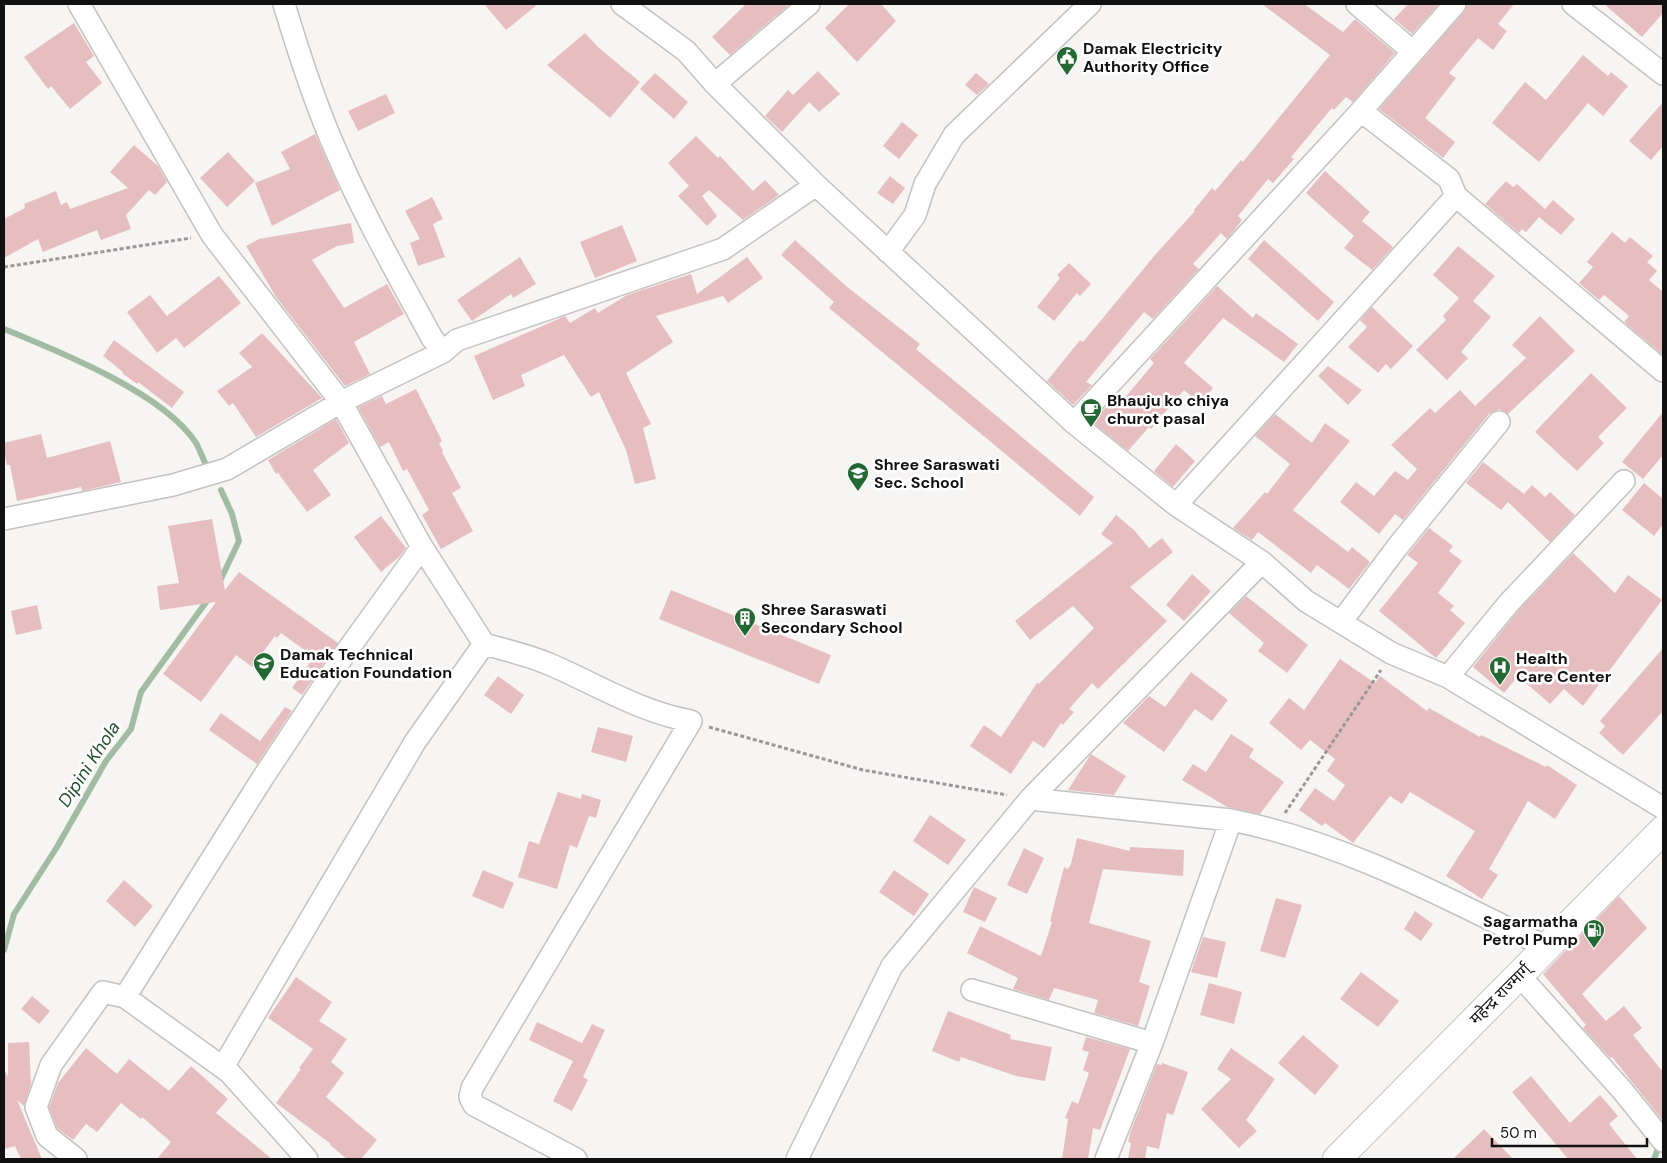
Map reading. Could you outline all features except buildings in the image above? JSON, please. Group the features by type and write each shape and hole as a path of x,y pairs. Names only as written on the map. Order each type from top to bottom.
{"highway":[{"name":"महेन्द्र राज्मार्ग्","path":"1337,1159 1663,830"}],"street":[{"path":"79,4 212,234 341,402 422,547 484,644 548,664 626,701 666,717 691,721 472,1088 470,1097 474,1105 576,1159"},
{"path":"284,4 301,59 335,150 369,222 432,338 442,352"},
{"path":"622,4 686,51 715,84 816,185 888,252 1074,423 1176,505 1262,562 1306,601 1391,653 1448,676 1663,808"},
{"path":"715,84 809,4"},
{"path":"888,252 915,214 924,184 954,135 1090,4"},
{"path":"1358,4 1412,51"},
{"path":"1074,423 1361,111 1412,51 1456,4"},
{"path":"1573,4 1663,74"},
{"path":"1361,111 1449,179 1456,196 1663,371"},
{"path":"4,519 173,486 227,469 341,402 442,352 457,340 723,249 816,185"},
{"path":"1176,505 1456,196"},
{"path":"1340,622 1398,546 1499,422"},
{"path":"1448,676 1508,604 1624,481"},
{"path":"125,997 338,664 422,547"},
{"path":"797,1159 892,966 1030,799 1262,562"},
{"path":"223,1067 415,742 484,644"},
{"path":"1030,799 1231,820 1275,828 1384,868 1546,947"},
{"path":"1106,1159 1152,1043 1231,820"},
{"path":"1519,975 1622,1090 1663,1141"},
{"path":"972,990 1152,1043"},
{"path":"76,1159 47,1136 36,1107 51,1065 103,992 125,997 223,1067 307,1159"}],"path":[{"path":"4,267 212,234"},
{"path":"1275,828 1391,653"},
{"path":"691,721 863,770 1030,799"}],"waterway":[{"path":"4,329 80,362 135,391 160,407 181,425 196,443 207,467"},
{"name":"Dipini Khola","path":"219,583 239,541 232,514 221,490"},
{"name":"Dipini Khola","path":"4,950 14,914 57,847 106,761 131,729 141,692 209,598"},
{"name":"Dipini Khola","path":"1654,1159 1658,1149"}],"place":[{"name":"Damak Electricity Authority Office","path":"1067,76"},
{"name":"Bhauju ko chiya churot pasal","path":"1091,428"},
{"name":"Shree Saraswati Sec. School","path":"858,492"},
{"name":"Shree Saraswati Secondary School","path":"745,637"},
{"name":"Damak Technical Education Foundation","path":"264,682"},
{"name":"Health Care Center","path":"1500,686"},
{"name":"Sagarmatha Petrol Pump","path":"1594,949"}]}
